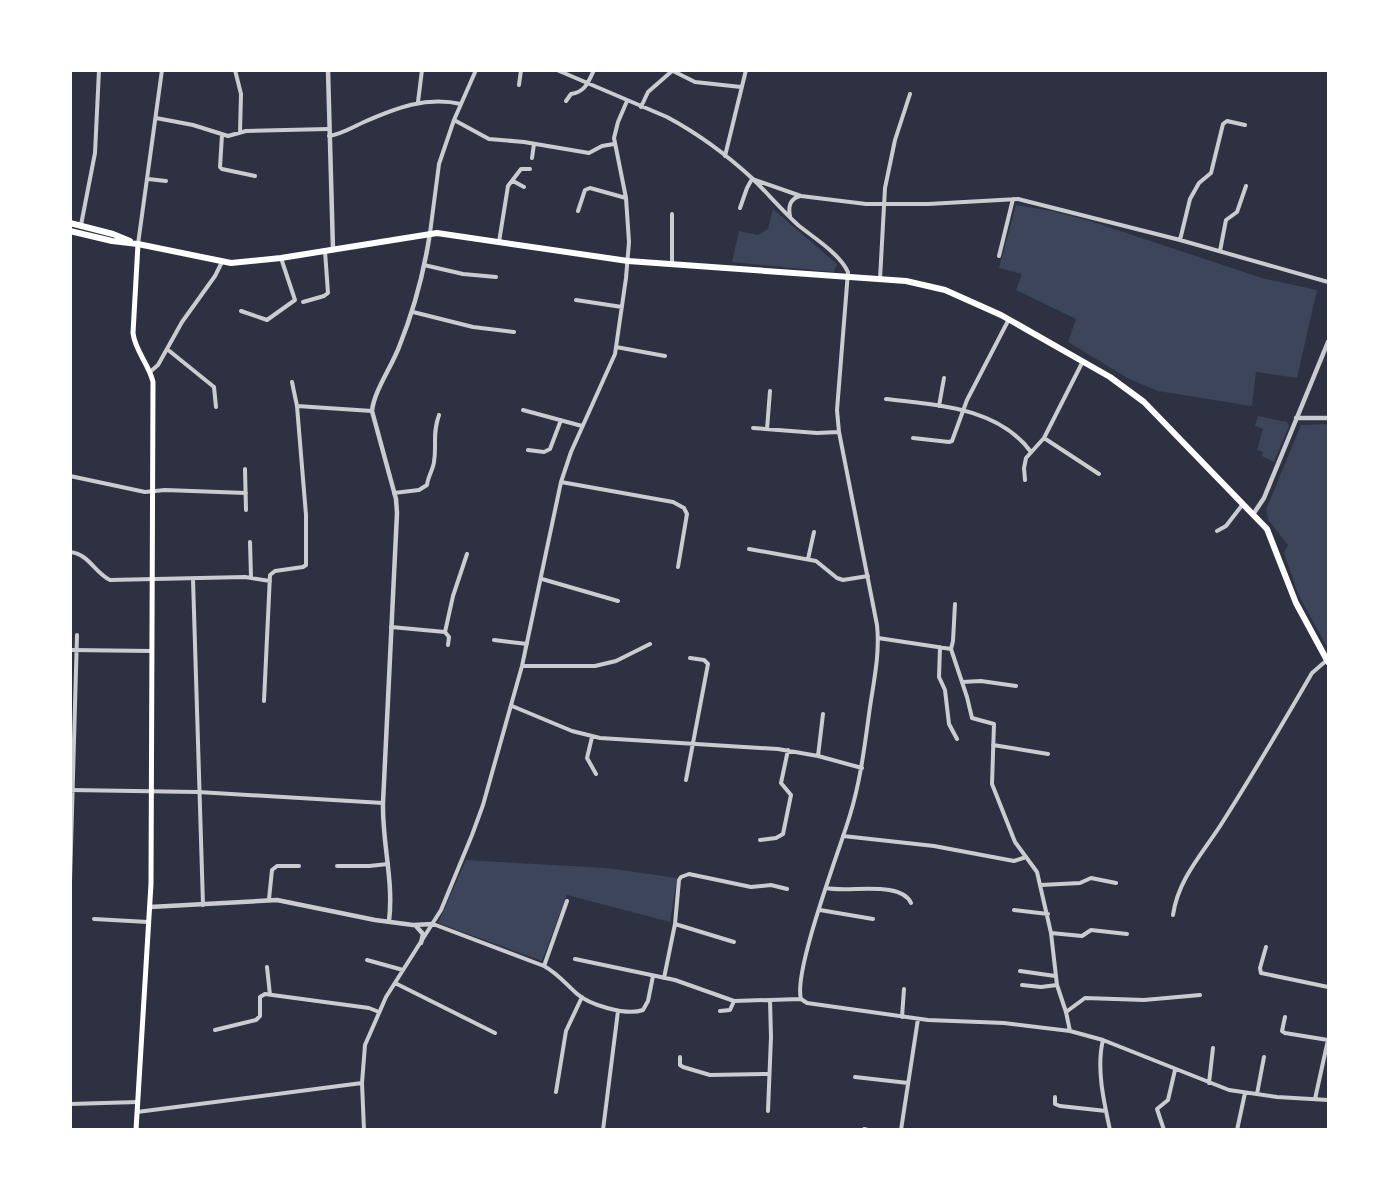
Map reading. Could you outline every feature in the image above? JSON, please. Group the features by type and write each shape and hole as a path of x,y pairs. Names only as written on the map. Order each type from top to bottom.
{"main road":[{"path":"70,223 113,234 138,244"},
{"path":"70,231 222,262 238,263 281,258 430,233 628,261 848,276 916,282 934,286 964,297 1009,319 1121,384 1144,402 1254,513 1270,534 1296,603 1328,661"},
{"path":"136,1130 150,907 154,492 154,396 150,372 133,338 138,244"}],"street":[{"path":"80,226 95,153 99,70"},
{"path":"138,244 162,70"},
{"path":"235,70 241,94 240,132"},
{"path":"328,70 328,136 333,250"},
{"path":"418,103 422,70"},
{"path":"389,921 391,897 382,803 397,513 394,493 372,411 413,312 430,233 437,172 460,104 476,70"},
{"path":"519,85 521,70"},
{"path":"557,70 674,121 725,156 838,258 848,276 837,397 839,432 879,638 862,768 805,962 800,990 801,999"},
{"path":"566,101 571,94 578,93 587,84 594,70"},
{"path":"725,156 746,70"},
{"path":"641,107 648,92 673,71 701,84 741,87"},
{"path":"880,279 883,204 891,157 910,94"},
{"path":"364,1130 362,1083 365,1045 395,983 441,910 472,835 512,706 542,579 561,482 616,347 629,238 626,198 614,144 618,122 627,101"},
{"path":"328,136 338,134 385,113 418,103 460,104"},
{"path":"156,118 193,125 228,136 240,132 328,129"},
{"path":"454,120 489,139 589,153 602,146 614,144"},
{"path":"1180,240 1190,199 1199,183 1211,173 1222,124 1227,121 1245,125"},
{"path":"222,135 220,167 255,176"},
{"path":"532,158 534,144"},
{"path":"499,242 508,186 521,169 530,169"},
{"path":"752,178 801,196 883,204 937,204 1013,199 1180,240 1329,282"},
{"path":"740,208 752,178"},
{"path":"148,179 166,181"},
{"path":"513,181 524,187"},
{"path":"1220,251 1226,220 1237,212 1246,186"},
{"path":"578,211 585,190 590,188 626,198"},
{"path":"790,217 790,203 801,196"},
{"path":"999,256 1013,199"},
{"path":"672,214 672,264"},
{"path":"303,302 324,296 328,292 324,251"},
{"path":"241,311 267,321 295,300 281,258"},
{"path":"150,372 158,366 182,322 216,276 222,262"},
{"path":"424,265 463,274 496,277"},
{"path":"576,300 622,307"},
{"path":"413,312 473,327 514,332"},
{"path":"913,438 952,441 962,411 1009,319"},
{"path":"1254,513 1264,498 1329,342"},
{"path":"616,347 665,356"},
{"path":"166,349 214,387 216,407"},
{"path":"1025,480 1024,463 1030,452 1044,438 1083,361"},
{"path":"939,406 944,378"},
{"path":"264,701 270,575 275,571 306,565 306,515 297,406 292,382"},
{"path":"767,429 770,391"},
{"path":"886,399 962,411 1000,424 1020,438 1030,452"},
{"path":"297,406 372,411"},
{"path":"523,410 582,426"},
{"path":"394,493 419,490 427,485 428,476 434,464 434,430 439,415"},
{"path":"1296,418 1329,418"},
{"path":"528,450 548,451 561,420"},
{"path":"753,428 817,434 839,432"},
{"path":"1044,438 1099,474"},
{"path":"245,469 246,510"},
{"path":"70,476 140,492 165,490 246,493"},
{"path":"561,482 673,502 684,508 687,514 678,567"},
{"path":"1217,531 1226,526 1244,504"},
{"path":"808,559 814,532"},
{"path":"250,542 251,578"},
{"path":"750,549 808,559 822,565 837,578 848,580 868,576"},
{"path":"70,552 84,556 105,577 110,579 251,578 270,581"},
{"path":"445,632 453,596 467,554"},
{"path":"193,579 203,905"},
{"path":"542,579 618,601"},
{"path":"955,604 951,650 972,718 994,724 991,776 995,793 1015,842 1034,865 1041,885 1051,933 1055,976 1070,1031"},
{"path":"392,627 445,632 449,637 448,645"},
{"path":"70,882 77,635"},
{"path":"879,638 951,650"},
{"path":"494,640 527,645"},
{"path":"522,666 595,666 616,661 650,644"},
{"path":"940,647 939,677 945,690 949,724 957,739"},
{"path":"70,650 152,651"},
{"path":"686,780 708,664 704,660 690,657"},
{"path":"1173,915 1175,898 1182,882 1221,824 1312,673 1328,661"},
{"path":"962,682 981,681 1016,686"},
{"path":"512,706 558,726 592,737 609,740 788,750 862,768"},
{"path":"818,756 823,714"},
{"path":"592,737 587,758 596,774"},
{"path":"993,745 1048,754"},
{"path":"760,840 776,838 783,834 791,801 791,795 781,783 788,750"},
{"path":"72,790 198,792 382,803"},
{"path":"843,836 934,846 1014,861 1026,857"},
{"path":"337,866 388,864"},
{"path":"269,899 272,870 277,866 299,866"},
{"path":"664,978 675,924 679,880 685,875 751,887 771,885 787,889"},
{"path":"1041,885 1080,883 1091,879 1116,883"},
{"path":"826,888 840,891 893,890 905,894 911,903"},
{"path":"150,907 269,899 413,925 433,924 544,966 560,976 582,997 618,1011 642,1010 648,1001 653,976"},
{"path":"544,966 567,900"},
{"path":"820,910 873,920"},
{"path":"1014,910 1048,914"},
{"path":"94,919 149,922"},
{"path":"675,924 734,942"},
{"path":"413,925 422,931 421,943"},
{"path":"1051,933 1082,936 1091,930 1127,934"},
{"path":"1266,947 1260,968 1261,973 1329,987"},
{"path":"575,959 664,978 734,1001 801,999 807,1003 918,1019 1004,1023 1070,1031 1104,1040 1209,1083 1245,1093 1329,1100"},
{"path":"367,960 403,970"},
{"path":"267,967 270,995"},
{"path":"1020,971 1055,976"},
{"path":"395,983 495,1033"},
{"path":"1022,985 1041,987 1057,985"},
{"path":"902,1017 904,988"},
{"path":"215,1030 256,1020 260,1016 260,997 265,994 369,1008 380,1012"},
{"path":"1066,1012 1082,1000 1089,998 1144,1000 1200,995"},
{"path":"556,1092 566,1031 582,997"},
{"path":"768,1111 770,1000"},
{"path":"720,1011 730,1010 734,1001"},
{"path":"603,1130 618,1011"},
{"path":"1286,1017 1282,1031 1285,1033 1329,1040 1315,1099"},
{"path":"901,1130 918,1019"},
{"path":"1104,1040 1101,1059 1110,1130"},
{"path":"1209,1083 1213,1048"},
{"path":"680,1057 680,1065 683,1067 710,1075 769,1074"},
{"path":"1257,1094 1264,1057"},
{"path":"1164,1130 1157,1109 1168,1100 1175,1070"},
{"path":"855,1077 908,1083"},
{"path":"137,1112 362,1083"},
{"path":"1237,1130 1245,1093"},
{"path":"1055,1097 1055,1104 1060,1106 1106,1111"},
{"path":"70,1104 138,1102"}],"shaded area":[{"path":"1016,205 1090,221 1262,278 1317,290 1297,378 1256,372 1252,406 1158,391 1129,379 1068,342 1076,319 1016,290 1022,274 999,268"},
{"path":"773,209 837,264 834,272 732,262 739,231 758,235 768,229"},
{"path":"1258,416 1287,422 1289,426 1274,462 1262,456 1263,452 1257,450 1263,429 1255,426"},
{"path":"1328,424 1328,649 1298,594 1284,553 1288,545 1269,521 1266,510 1301,425"},
{"path":"466,860 607,868 677,878 670,922 567,895 542,961 438,923"}]}
